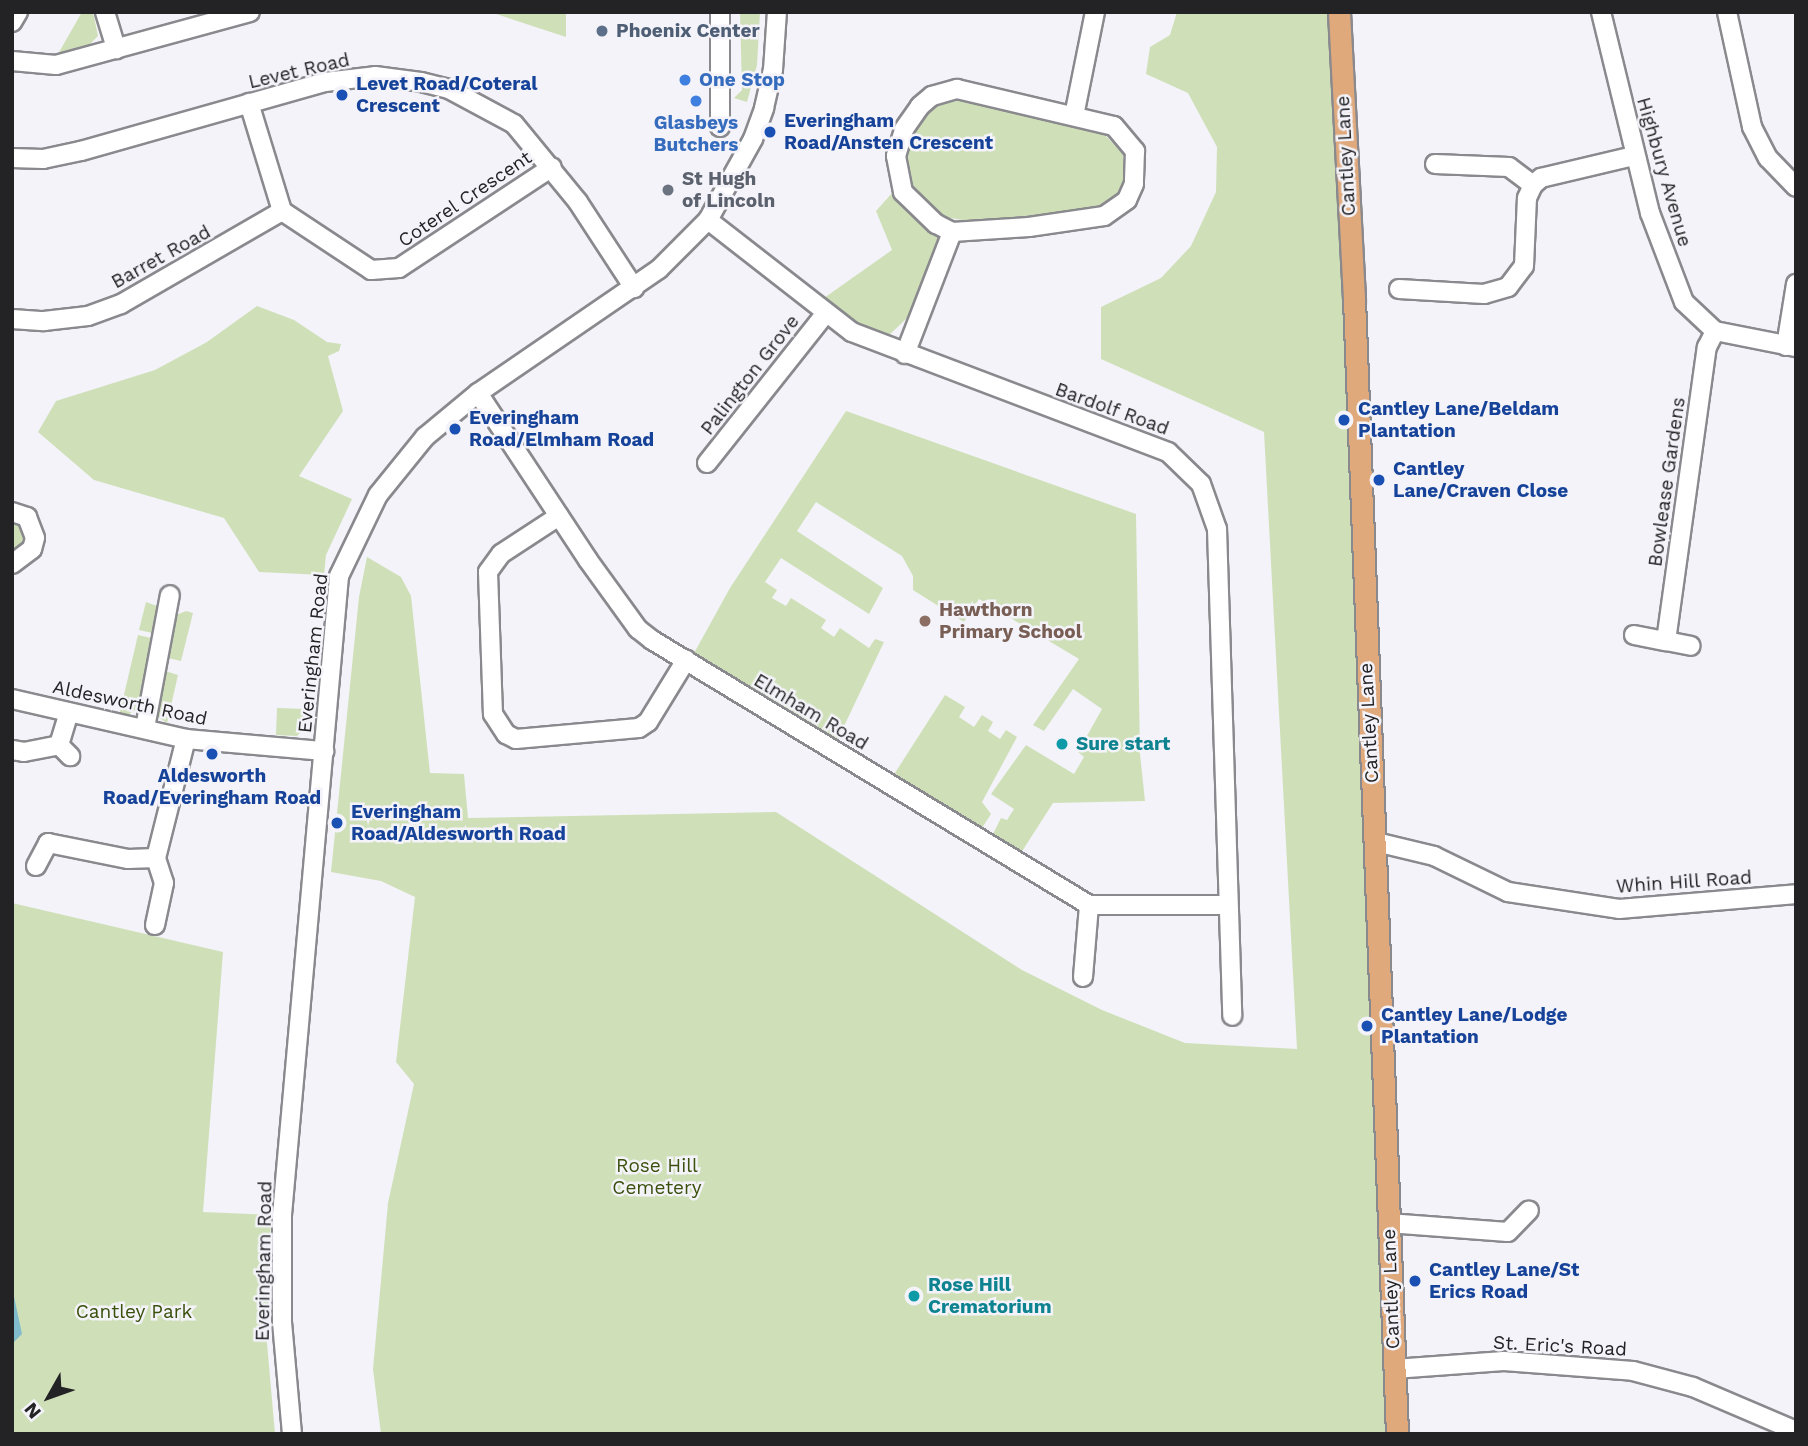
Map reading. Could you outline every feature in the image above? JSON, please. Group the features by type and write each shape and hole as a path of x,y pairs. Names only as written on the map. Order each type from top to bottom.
{"main road":[{"name":"Cantley Lane","path":"1339,12 1376,842 1397,1434"}],"street":[{"path":"12,22 18,12"},
{"path":"105,12 117,49"},
{"path":"12,61 56,65 250,12"},
{"path":"720,12 720,127"},
{"name":"Everingham Road","path":"292,1434 282,1323 282,1214 335,606 346,556 397,467 425,437 478,393 634,288 682,249 708,220 753,139 764,108 773,70 777,12"},
{"path":"1074,116 1096,12"},
{"name":"Highbury Avenue","path":"1601,12 1634,156 1684,302 1715,331"},
{"path":"1727,12 1752,127 1768,158 1796,187"},
{"name":"Levet Road","path":"12,158 43,159 81,151 249,103 349,78 375,76 421,82 449,89 514,124 552,167 634,288"},
{"path":"957,89 1074,116 1114,126 1128,138 1136,164 1127,200 1104,216 1029,227 952,232 925,214 903,192 897,179 896,156 905,129 920,106 932,96 957,89"},
{"path":"249,103 282,211"},
{"path":"1399,289 1484,294 1508,287 1524,266 1527,198 1533,185 1541,178 1634,156"},
{"path":"1435,164 1509,167 1533,185"},
{"name":"Coterel Crescent","path":"282,211 365,267 388,271 399,268 552,167"},
{"name":"Barret Road","path":"12,320 44,321 88,316 121,304 282,211"},
{"name":"Bardolf Road","path":"708,220 826,313 864,339 1168,452 1201,484 1217,528 1232,1016"},
{"path":"905,354 952,232"},
{"path":"1715,331 1791,346 1796,284"},
{"name":"Palington Grove","path":"707,463 826,313"},
{"name":"Bowlease Gardens","path":"1666,641 1707,347 1715,331"},
{"name":"Elmham Road","path":"478,393 638,629 1089,905"},
{"path":"12,512 27,517 35,538 24,559 12,564"},
{"path":"559,516 500,554 488,572 493,714 506,734 516,739 639,728 648,722 686,660"},
{"path":"145,728 170,595"},
{"path":"1634,635 1691,646"},
{"name":"Aldesworth Road","path":"12,699 186,739 324,751"},
{"path":"12,750 65,750 69,712"},
{"path":"155,925 164,883 156,858 186,739"},
{"name":"Whin Hill Road","path":"1376,842 1434,856 1508,892 1619,909 1796,894"},
{"path":"36,866 48,843 128,859 156,858"},
{"path":"1083,977 1089,905 1227,905"},
{"path":"1388,1223 1507,1232 1529,1210"},
{"name":"St. Eric's Road","path":"1394,1369 1504,1361 1633,1371 1693,1387 1796,1431"}],"green space":[{"path":"82,12 93,12 98,36 90,44 58,54"},
{"path":"490,12 566,12 566,37"},
{"path":"740,12 760,12 757,65 747,102 734,98 742,90"},
{"name":"Rose Hill Cemetery","path":"1177,12 1338,12 1397,1434 381,1434 373,1369 388,1203 414,1084 396,1062 415,897 381,881 331,872 359,597 367,557 401,577 411,596 430,773 464,774 468,818 776,812 1022,970 1102,1010 1185,1043 1297,1049 1264,432 1101,359 1101,307 1161,278 1191,246 1216,192 1217,147 1188,93 1146,74 1150,47 1170,35"},
{"path":"961,100 1105,135 1123,154 1126,185 1114,201 1096,209 974,222 939,216 906,187 900,166 909,139 924,116 936,106"},
{"path":"893,192 922,224 945,235 907,318 886,338 858,327 824,298 892,250 876,211"},
{"path":"257,306 294,320 327,342 341,344 339,351 328,356 343,411 299,476 352,499 326,555 324,575 259,572 224,518 94,480 38,432 56,401 155,370 207,342"},
{"name":"Hawthorn Primary School","path":"846,411 1136,514 1140,754 1145,801 1053,803 1019,856 991,838 1001,818 1007,820 1014,809 991,794 1026,745 1074,774 1084,757 1078,752 1102,709 1073,689 1044,731 1033,725 1079,659 979,599 964,622 913,590 913,576 902,556 816,502 797,531 883,588 869,614 781,558 765,582 777,590 772,598 786,606 791,598 826,620 821,628 834,637 840,628 869,648 875,639 884,642 836,743 693,655 730,588"},
{"path":"12,512 35,528 12,564"},
{"path":"146,602 157,606 160,613 157,634 139,630"},
{"path":"186,611 193,613 181,661 164,657 174,616"},
{"path":"138,635 155,639 139,707 125,717 119,716"},
{"path":"162,670 178,675 167,723 158,717 155,705"},
{"path":"945,695 965,707 959,717 974,727 982,715 993,722 988,731 1000,739 1006,730 1017,737 982,802 991,814 980,831 893,776"},
{"path":"277,708 306,709 305,728 297,736 276,735"},
{"name":"Cantley Park","path":"12,903 223,952 203,1212 271,1215 267,1343 275,1434 12,1434"}],"water":[{"path":"12,1287 22,1334 12,1344"}],"place":[{"name":"Phoenix Center","path":"602,31"},
{"name":"One Stop","path":"685,80"},
{"name":"Levet Road/Coteral Crescent","path":"342,95"},
{"name":"Glasbeys Butchers","path":"696,101"},
{"name":"Everingham Road/Ansten Crescent","path":"770,132"},
{"name":"St Hugh of Lincoln","path":"668,190"},
{"name":"Cantley Lane/Beldam Plantation","path":"1344,420"},
{"name":"Everingham Road/Elmham Road","path":"455,429"},
{"name":"Cantley Lane/Craven Close","path":"1379,480"},
{"name":"Hawthorn Primary School","path":"925,621"},
{"name":"Sure start","path":"1062,744"},
{"name":"Aldesworth Road/Everingham Road","path":"212,754"},
{"name":"Everingham Road/Aldesworth Road","path":"337,823"},
{"name":"Cantley Lane/Lodge Plantation","path":"1367,1026"},
{"name":"Cantley Lane/St Erics Road","path":"1415,1281"},
{"name":"Rose Hill Crematorium","path":"914,1296"}]}
